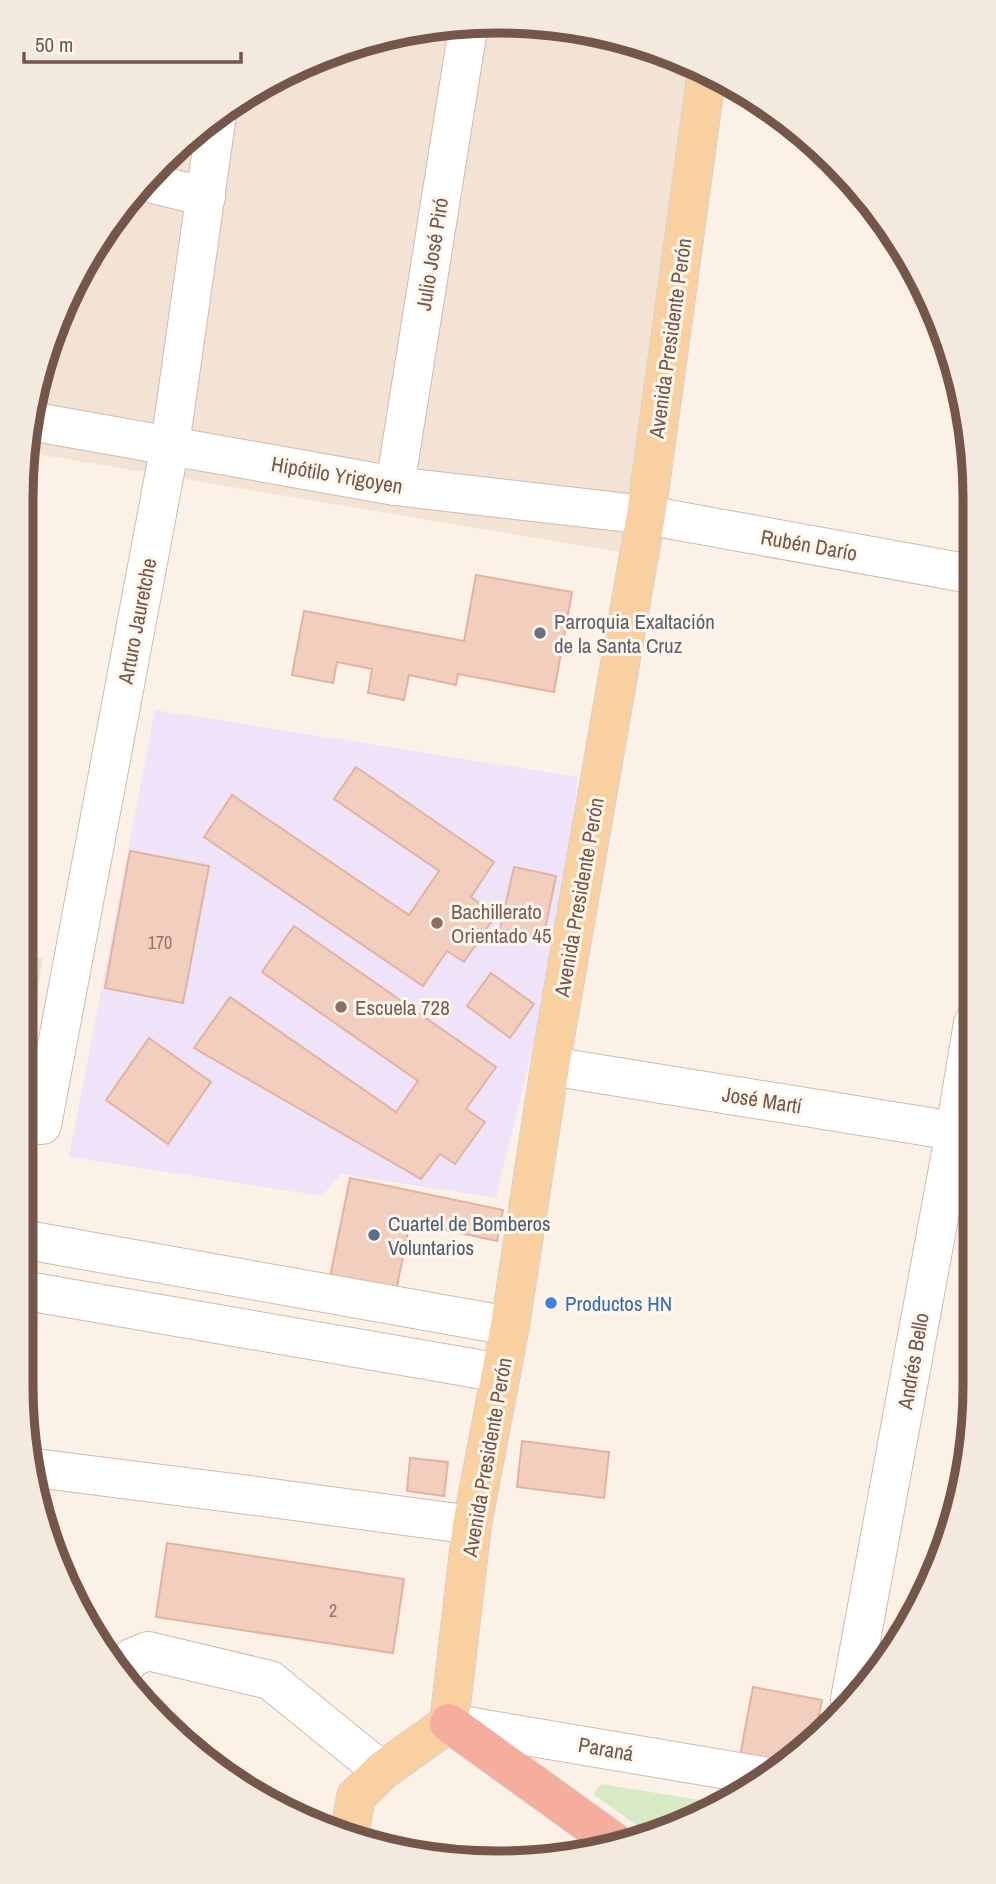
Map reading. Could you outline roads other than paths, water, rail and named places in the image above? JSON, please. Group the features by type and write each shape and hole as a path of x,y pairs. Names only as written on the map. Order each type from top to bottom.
{"highway":[{"path":"449,1723 608,1837"}],"main road":[{"name":"Avenida Presidente Perón","path":"449,1723 472,1525 510,1326 550,1066 646,515 706,82"},
{"path":"351,1826 356,1797 383,1771 449,1723"}],"street":[{"name":"Julio José Piró","path":"395,485 467,34"},
{"name":"Arturo Jauretche","path":"42,1125 170,445 215,129"},
{"path":"156,184 206,197"},
{"name":"Hipótilo Yrigoyen","path":"39,423 395,485 646,515"},
{"name":"Rubén Darío","path":"646,515 963,573"},
{"name":"José Martí","path":"550,1066 963,1132"},
{"name":"Andrés Bello","path":"853,1685 963,1137"},
{"path":"33,1241 510,1326"},
{"path":"33,1292 501,1373"},
{"path":"41,1469 472,1525"},
{"path":"126,1665 131,1658 148,1651 270,1680 383,1771"},
{"name":"Paraná","path":"449,1723 752,1774"}],"place":[{"name":"Parroquia Exaltación de la Santa Cruz","path":"540,633"},
{"name":"Bachillerato Orientado 45","path":"437,923"},
{"name":"Escuela 728","path":"341,1007"},
{"name":"Cuartel de Bomberos Voluntarios","path":"374,1235"},
{"name":"Productos HN","path":"551,1303"}]}
